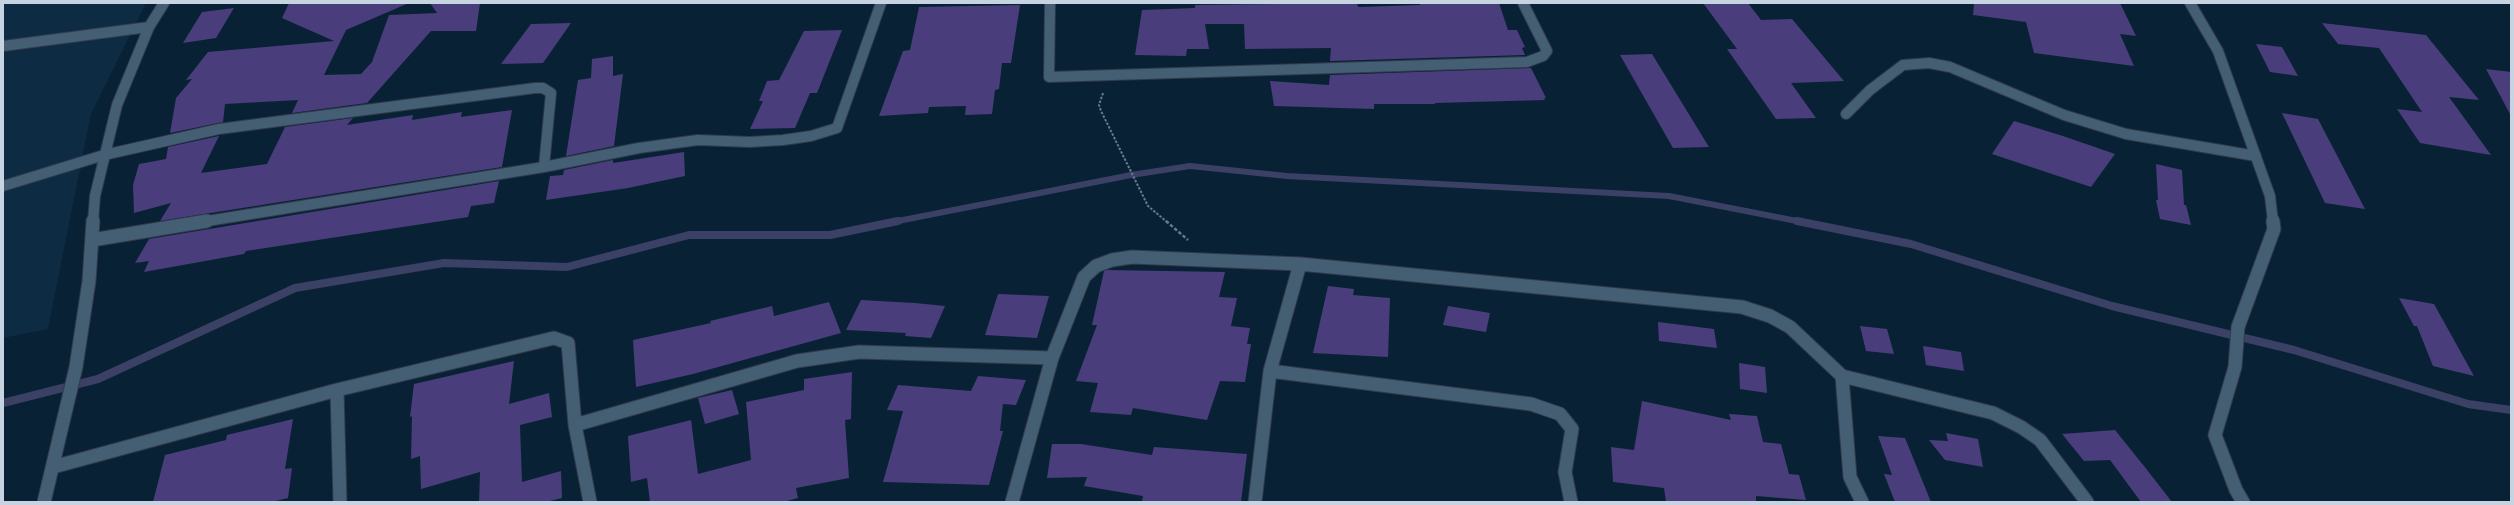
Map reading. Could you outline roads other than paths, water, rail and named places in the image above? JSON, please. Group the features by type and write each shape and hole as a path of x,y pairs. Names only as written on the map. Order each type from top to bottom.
{"street":[{"path":"44,502 53,467 57,440 76,367 89,281 95,196 104,155 118,105 149,28 164,3"},
{"path":"92,240 544,166 668,144 698,140 750,142 783,140 811,136 837,128 881,3"},
{"path":"1050,3 1049,77 1527,62 1543,56 1547,51 1523,3"},
{"path":"2190,3 2218,51 2270,196 2274,229 2238,327 2235,367 2215,435 2236,490 2244,502"},
{"path":"3,46 149,28"},
{"path":"1846,114 1870,90 1902,65 1929,63 1950,67 2064,114 2126,134 2256,156"},
{"path":"3,186 104,155 219,129 535,88 543,88 551,94 544,166"},
{"path":"1012,502 1052,358 1084,277 1096,266 1112,260 1132,257 1300,264 1742,307 1770,316 1790,327 1842,376 1992,413 2021,427 2040,440 2087,502"},
{"path":"1254,502 1270,372 1300,264"},
{"path":"53,467 337,390 495,351 548,340 562,339 568,343 575,425 590,502"},
{"path":"575,425 797,362 859,352 1052,358"},
{"path":"1270,372 1531,404 1560,414 1567,420 1572,429 1565,472 1571,502"},
{"path":"1842,376 1850,477 1862,502"},
{"path":"337,390 340,502"}],"waterway":[{"path":"896,221 1131,175 1190,166 1287,176 1669,196 1801,222"},
{"path":"3,403 98,379 295,288 444,263 567,267 689,235 830,235 896,221"},
{"path":"1801,222 1911,244 2112,306 2294,350 2468,404 2511,410"}]}
